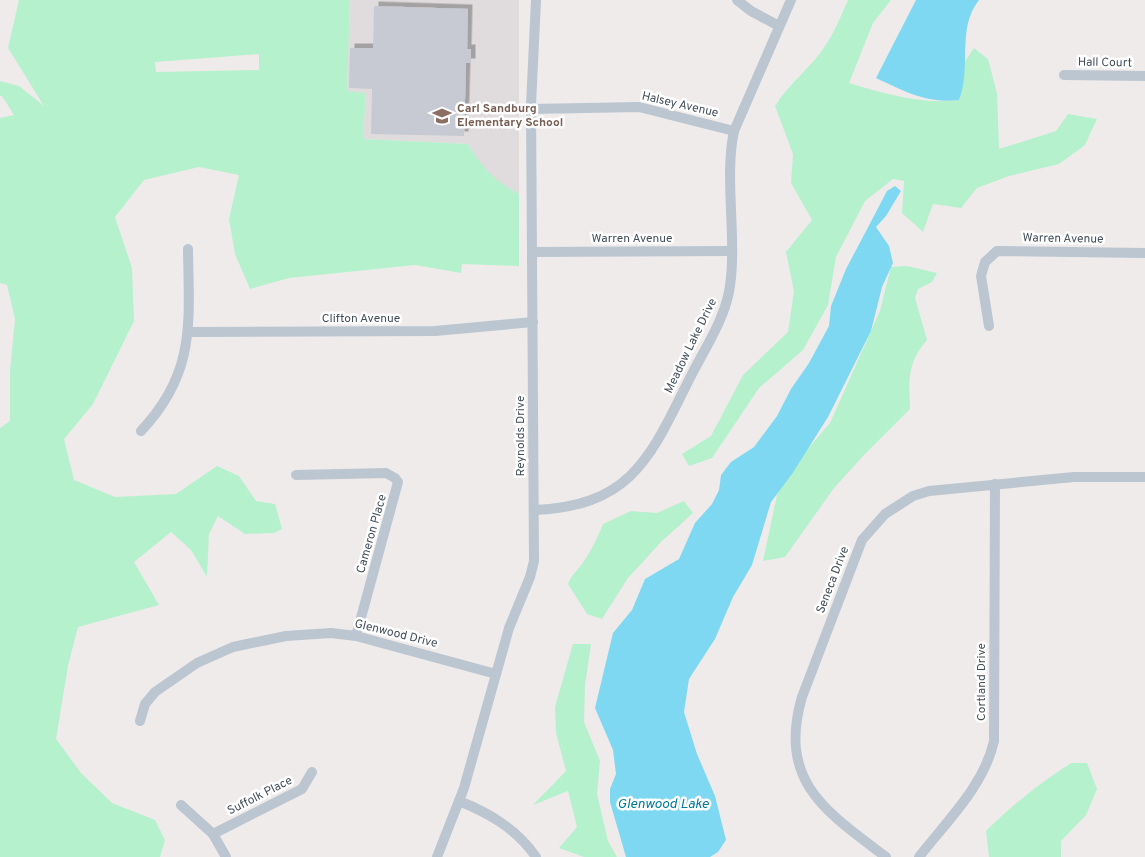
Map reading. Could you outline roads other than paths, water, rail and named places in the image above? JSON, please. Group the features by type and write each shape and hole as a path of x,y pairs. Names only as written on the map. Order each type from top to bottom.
{"street":[{"name":"Reynolds Drive","path":"437,857 459,801 509,628 530,577 534,561 531,109 536,0"},
{"path":"737,0 751,12 779,26"},
{"name":"Meadow Lake Drive","path":"534,510 570,507 589,502 620,486 646,461 666,425 725,307 730,288 732,251 731,152 734,131 791,0"},
{"name":"Hall Court","path":"1064,75 1145,76"},
{"name":"Halsey Avenue","path":"531,109 639,107 734,131"},
{"path":"141,432 171,394 183,361 189,332 188,249"},
{"name":"Warren Avenue","path":"532,252 732,251"},
{"name":"Warren Avenue","path":"989,326 981,276 985,262 997,251 1145,253"},
{"name":"Clifton Avenue","path":"189,332 435,332 533,322"},
{"name":"Cameron Place","path":"296,474 386,473 391,474 398,482 356,636"},
{"name":"Seneca Drive","path":"886,857 836,818 814,794 805,779 796,747 795,730 799,705 854,558 873,525 885,514 913,496 944,489 1074,477 1145,478"},
{"name":"Cortland Drive","path":"919,857 981,775 994,742 995,484"},
{"name":"Glenwood Drive","path":"140,721 145,704 155,692 197,663 224,650 308,633 356,636 496,674"},
{"name":"Suffolk Place","path":"213,834 302,789 312,772"},
{"path":"459,801 492,816 507,826 536,857"},
{"path":"180,805 213,834 226,857"}],"water":[{"path":"916,0 979,0 972,11 968,23 963,88 959,100 947,101 926,98 906,92 876,78"},
{"name":"Glenwood Lake","path":"895,186 901,191 886,216 876,227 889,246 893,263 882,287 871,331 828,417 792,474 771,502 752,565 733,597 715,639 689,679 684,712 697,754 715,796 726,840 718,852 710,857 626,857 610,802 610,789 616,774 613,750 595,708 613,633 632,610 645,579 679,559 695,523 712,504 719,490 721,475 731,462 754,447 777,416 829,326 831,306 846,269 887,191"}],"place":[{"name":"Carl Sandburg Elementary School","path":"442,116"}]}
